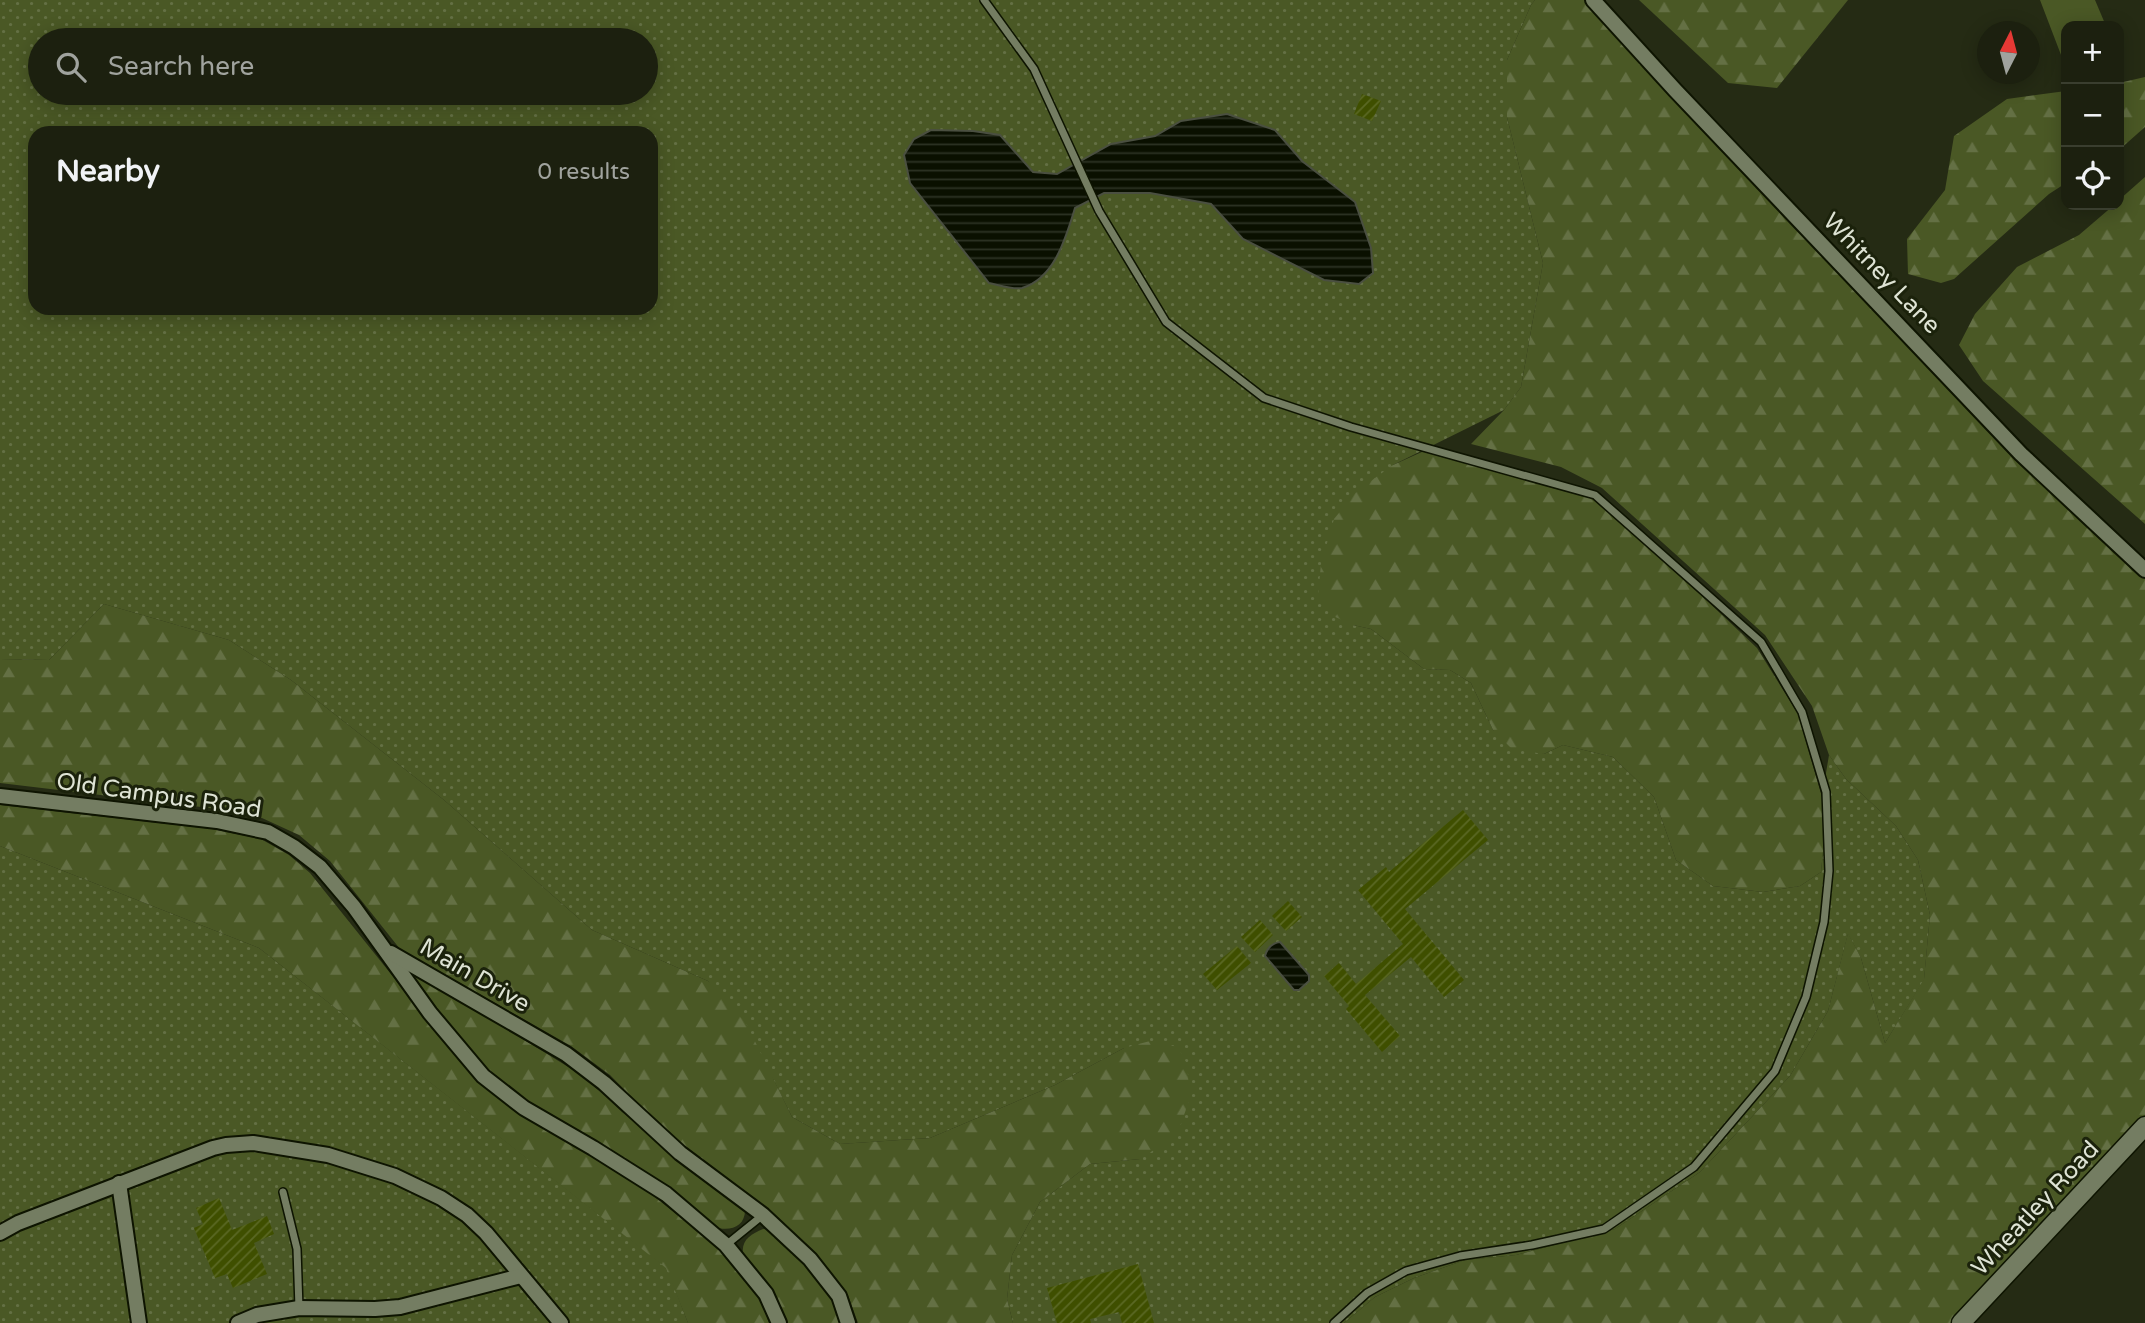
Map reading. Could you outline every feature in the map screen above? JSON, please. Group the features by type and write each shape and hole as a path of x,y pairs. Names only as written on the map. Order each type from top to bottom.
{"main road":[{"name":"Wheatley Road","path":"1961,1323 2145,1125"}],"street":[{"name":"Whitney Lane","path":"1592,0 2021,454 2145,570"},
{"name":"Old Campus Road","path":"0,796 218,821 268,832 320,867 387,951"},
{"name":"Main Drive","path":"387,951 566,1054 604,1083 680,1153 763,1215 810,1259 839,1296 848,1323"},
{"name":"Main Drive","path":"387,951 430,1013 483,1076 524,1108 593,1147 666,1194 726,1245 766,1294 779,1323"},
{"path":"0,1233 18,1223 119,1183 226,1144 253,1143 328,1155 395,1176 441,1198 467,1215 486,1233 561,1323"},
{"path":"119,1183 139,1323"},
{"path":"238,1323 257,1315 299,1308 400,1307 521,1276"}],"lane":[{"path":"984,0 1034,69 1099,211 1166,322 1264,398 1351,428 1595,495 1761,642 1802,712 1826,792 1828,883 1824,922 1806,997 1775,1071 1694,1167 1604,1229 1532,1245 1460,1256 1406,1271 1367,1293 1334,1323"},
{"path":"283,1192 297,1249 299,1308"},
{"path":"726,1245 763,1215"}],"green space":[{"path":"0,0 1535,0 1507,60 1507,117 1543,263 1521,387 1504,410 1393,465 1353,625 1371,629 1424,669 1450,670 1471,683 1493,730 1544,754 1563,745 1613,757 1654,797 1676,860 1713,886 1763,892 1800,886 1821,872 1824,841 1822,797 1829,755 1846,779 1896,826 1918,860 1930,915 1924,980 1885,1043 1861,958 1848,934 1828,1011 1790,1076 1700,1172 1615,1229 1516,1255 1465,1260 1414,1278 1375,1297 1344,1323 1013,1323 1007,1299 1012,1255 1040,1202 1090,1164 1140,1159 1124,1048 1055,1085 930,1138 840,1144 792,1117 773,1079 708,981 592,930 444,800 291,680 229,640 104,604 49,660 0,659"},
{"path":"1535,0 1593,0 1856,279 2145,570 2145,1126 1962,1323 1344,1323 1375,1297 1414,1278 1465,1260 1516,1255 1615,1229 1700,1172 1790,1076 1828,1011 1848,933 1861,958 1885,1043 1924,979 1930,915 1918,860 1896,826 1846,779 1829,755 1812,706 1765,635 1602,488 1561,467 1471,444 1504,410 1521,387 1543,263 1507,117 1507,60"},
{"path":"1639,0 1848,0 1777,88 1728,83"},
{"path":"2040,0 2095,0 2104,21 2061,21 2061,55"},
{"path":"2145,77 2145,127 2124,146 2124,84"},
{"path":"2061,92 2061,186 1954,279 1941,283 1908,274 1907,239 1945,190 1954,136 2007,99"},
{"path":"2145,177 2145,524 1983,381 1959,345 1975,314 2017,267 2079,235 2108,210 2124,210 2124,196"},
{"path":"1424,451 1595,495 1757,648 1798,714 1822,797 1824,841 1821,872 1800,886 1763,892 1713,886 1676,860 1654,797 1613,757 1563,745 1544,754 1512,749 1493,730 1471,683 1450,670 1424,669 1371,629 1353,625 1331,615 1318,595 1321,564 1334,519 1357,491 1393,465"},
{"path":"104,604 229,640 291,680 444,800 592,930 708,981 746,1023 792,1117 840,1144 930,1138 1055,1085 1124,1048 1150,1041 1178,1047 1187,1064 1190,1098 1177,1135 1140,1159 1090,1164 1040,1202 1012,1255 1007,1299 1013,1323 858,1323 848,1295 775,1216 671,1137 610,1075 571,1046 400,949 330,861 299,835 262,818 218,809 0,783 0,659 49,660"},
{"path":"0,805 212,829 261,839 289,855 310,873 427,1019 513,1105 638,1184 725,1252 759,1294 769,1323 688,1323 666,1268 259,948 0,846"},
{"path":"0,846 259,948 667,1268 688,1323 0,1323"},
{"path":"402,965 583,1076 622,1112 745,1208 740,1224 726,1229 714,1227 619,1157 508,1090 458,1039"},
{"path":"763,1229 775,1230 828,1289 845,1323 782,1323 743,1254 748,1238"}],"shaded area":[{"path":"1227,114 1275,130 1302,161 1355,202 1371,248 1373,273 1359,284 1324,280 1243,239 1211,204 1150,193 1104,193 1075,208 1058,255 1043,275 1033,283 1022,288 1010,288 989,283 910,183 904,155 914,139 931,130 973,131 1000,135 1033,172 1057,174 1111,144 1155,136 1181,121"},
{"path":"1280,942 1309,975 1309,981 1299,990 1294,990 1265,956 1270,946"}],"building":[{"path":"1362,94 1381,101 1372,121 1354,114"},
{"path":"1463,810 1488,840 1405,909 1464,980 1444,997 1411,957 1365,995 1400,1036 1382,1052 1346,1009 1349,1006 1324,976 1339,963 1356,984 1403,944 1358,890 1386,867 1389,872"},
{"path":"1288,901 1302,917 1286,931 1272,916"},
{"path":"1260,920 1273,935 1255,952 1241,937"},
{"path":"1237,946 1251,963 1217,990 1203,974"},
{"path":"219,1198 232,1230 267,1216 274,1234 254,1243 267,1274 233,1288 227,1274 215,1278 194,1228 203,1224 196,1208"},
{"path":"1138,1264 1154,1323 1122,1323 1119,1312 1090,1319 1091,1323 1057,1323 1047,1288"}]}
